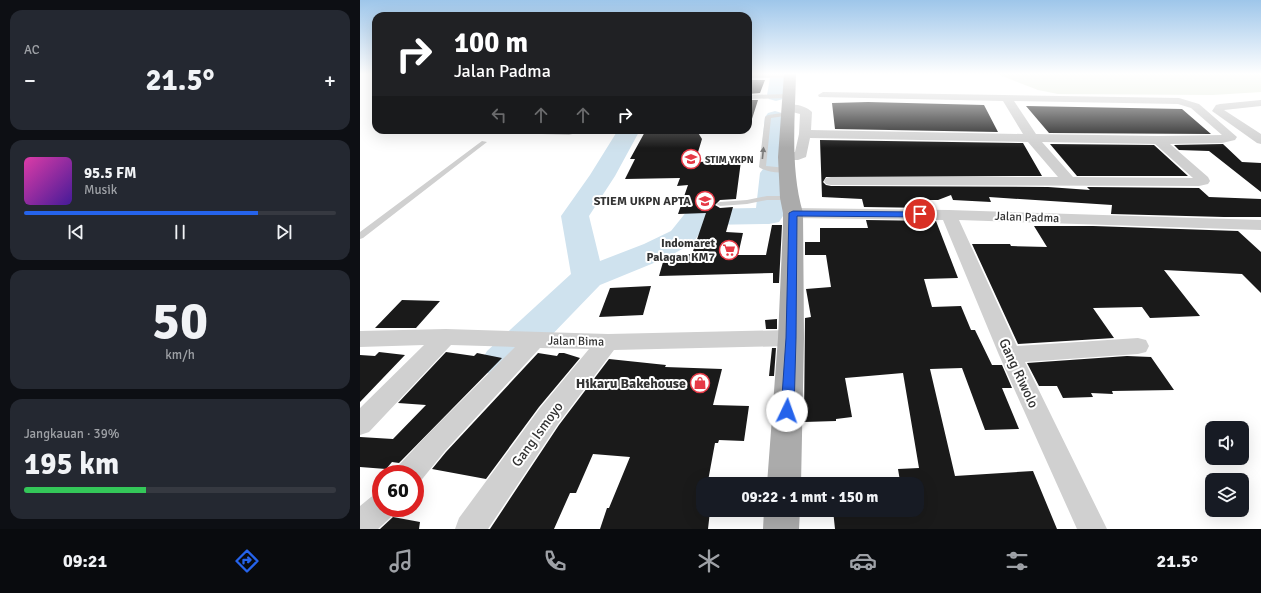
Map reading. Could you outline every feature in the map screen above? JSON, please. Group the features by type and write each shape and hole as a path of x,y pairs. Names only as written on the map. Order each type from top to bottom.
{"main road":[{"path":"784,477 791,338 786,163 789,99"},
{"path":"781,529 782,517"}],"street":[{"path":"786,163 801,154 805,134 806,112 799,109 793,99"},
{"path":"1006,99 1032,138 1069,182"},
{"path":"805,134 1158,140 1222,139 1231,136 1195,106 1179,101 1046,99"},
{"path":"1261,104 1220,107 1218,111 1261,140"},
{"path":"832,181 1203,181 1201,177 1158,140"},
{"name":"Jalan Padma","path":"787,203 949,215 1260,226"},
{"name":"Gang Riwolo","path":"949,215 1010,355 1092,529"},
{"path":"360,424 446,337"},
{"name":"Jalan Bima","path":"360,339 446,337 608,342 791,338"},
{"path":"417,465 528,340"},
{"name":"Gang Ismoyo","path":"470,529 549,416 608,342"},
{"path":"1010,355 1138,346"},
{"path":"360,526 372,515"}],"lane":[{"path":"360,236 484,142"},
{"path":"720,204 747,202 767,198 787,203"}],"building":[{"path":"752,100 758,100 752,119"},
{"path":"868,102 984,105 998,132 835,129 832,103"},
{"path":"1026,106 1182,109 1211,134 1049,133"},
{"path":"644,134 699,134 702,139 695,162 741,161 736,199 720,200 715,205 720,208 733,207 726,232 743,233 738,255 766,255 772,225 782,225 779,283 773,283 773,273 659,276 665,255 692,254 706,213 678,214 688,185 677,186 680,178 625,179 635,159 630,159"},
{"path":"820,140 1023,143 1042,176 826,177 823,182 826,185 831,186 1048,187 1090,190 1087,187 1199,188 1209,197 1261,199 1261,217 1111,214 1112,205 989,197 991,202 953,200 951,195 938,200 927,200 930,208 864,207 862,199 822,197"},
{"path":"1050,144 1154,145 1188,176 1077,176"},
{"path":"1223,144 1242,162 1261,163 1261,192 1209,151 1179,150 1174,145"},
{"path":"866,220 936,221 958,278 924,279 932,307 961,306 971,330 975,330 992,365 1002,365 1012,388 1002,388 1019,429 985,430 962,368 930,369 955,476 1033,471 1057,529 835,529 834,517 924,517 924,477 899,477 898,469 919,468 903,373 845,378 852,417 836,419 836,421 804,422 805,318 811,317 806,289 831,287 826,255 805,255 805,242 820,242 820,228 868,228"},
{"path":"1034,226 1093,226 1238,231 1261,252 1261,293 1242,274 1164,270 1200,316 1150,318 1142,307 1093,308 1114,338 1018,344 972,244 1010,244 1011,246 1047,247"},
{"path":"651,286 643,315 599,317 610,288"},
{"path":"402,300 440,301 416,328 375,328"},
{"path":"777,319 777,329 766,329 765,320"},
{"path":"772,348 776,348 774,376 769,376"},
{"path":"379,352 405,355 360,402 360,355 375,356"},
{"path":"446,352 474,356 477,353 502,358 399,463 392,462 389,465 372,465 372,468 360,467 360,437 393,439 426,405 398,403"},
{"path":"538,353 557,356 559,353 564,353 580,358 539,407 486,479 432,469 446,452"},
{"path":"1127,356 1151,357 1174,390 1112,391 1113,394 1091,393 1093,397 1063,398 1057,386 1039,386 1027,363"},
{"path":"609,359 666,365 665,367 722,369 713,405 749,406 744,441 719,440 718,443 715,443 709,477 696,477 696,517 709,517 708,529 600,529 607,508 609,508 630,457 593,454 576,493 570,493 554,529 490,529 559,425"},
{"path":"393,517 420,522 419,529 380,529"}],"waterway":[{"path":"772,165 775,117"},
{"path":"588,277 575,216 602,176 627,134"},
{"path":"588,277 655,251 682,237 697,217 769,216 772,173"},
{"path":"501,362 588,277"}],"place":[{"name":"STIM YKPN","path":"691,159"},
{"name":"STIEM UKPN APTA","path":"705,201"},
{"name":"Indomaret Palagan KM7","path":"729,250"},
{"name":"Hikaru Bakehouse","path":"700,383"}],"route":[{"path":"787,411 791,338 793,213 920,214"}]}
